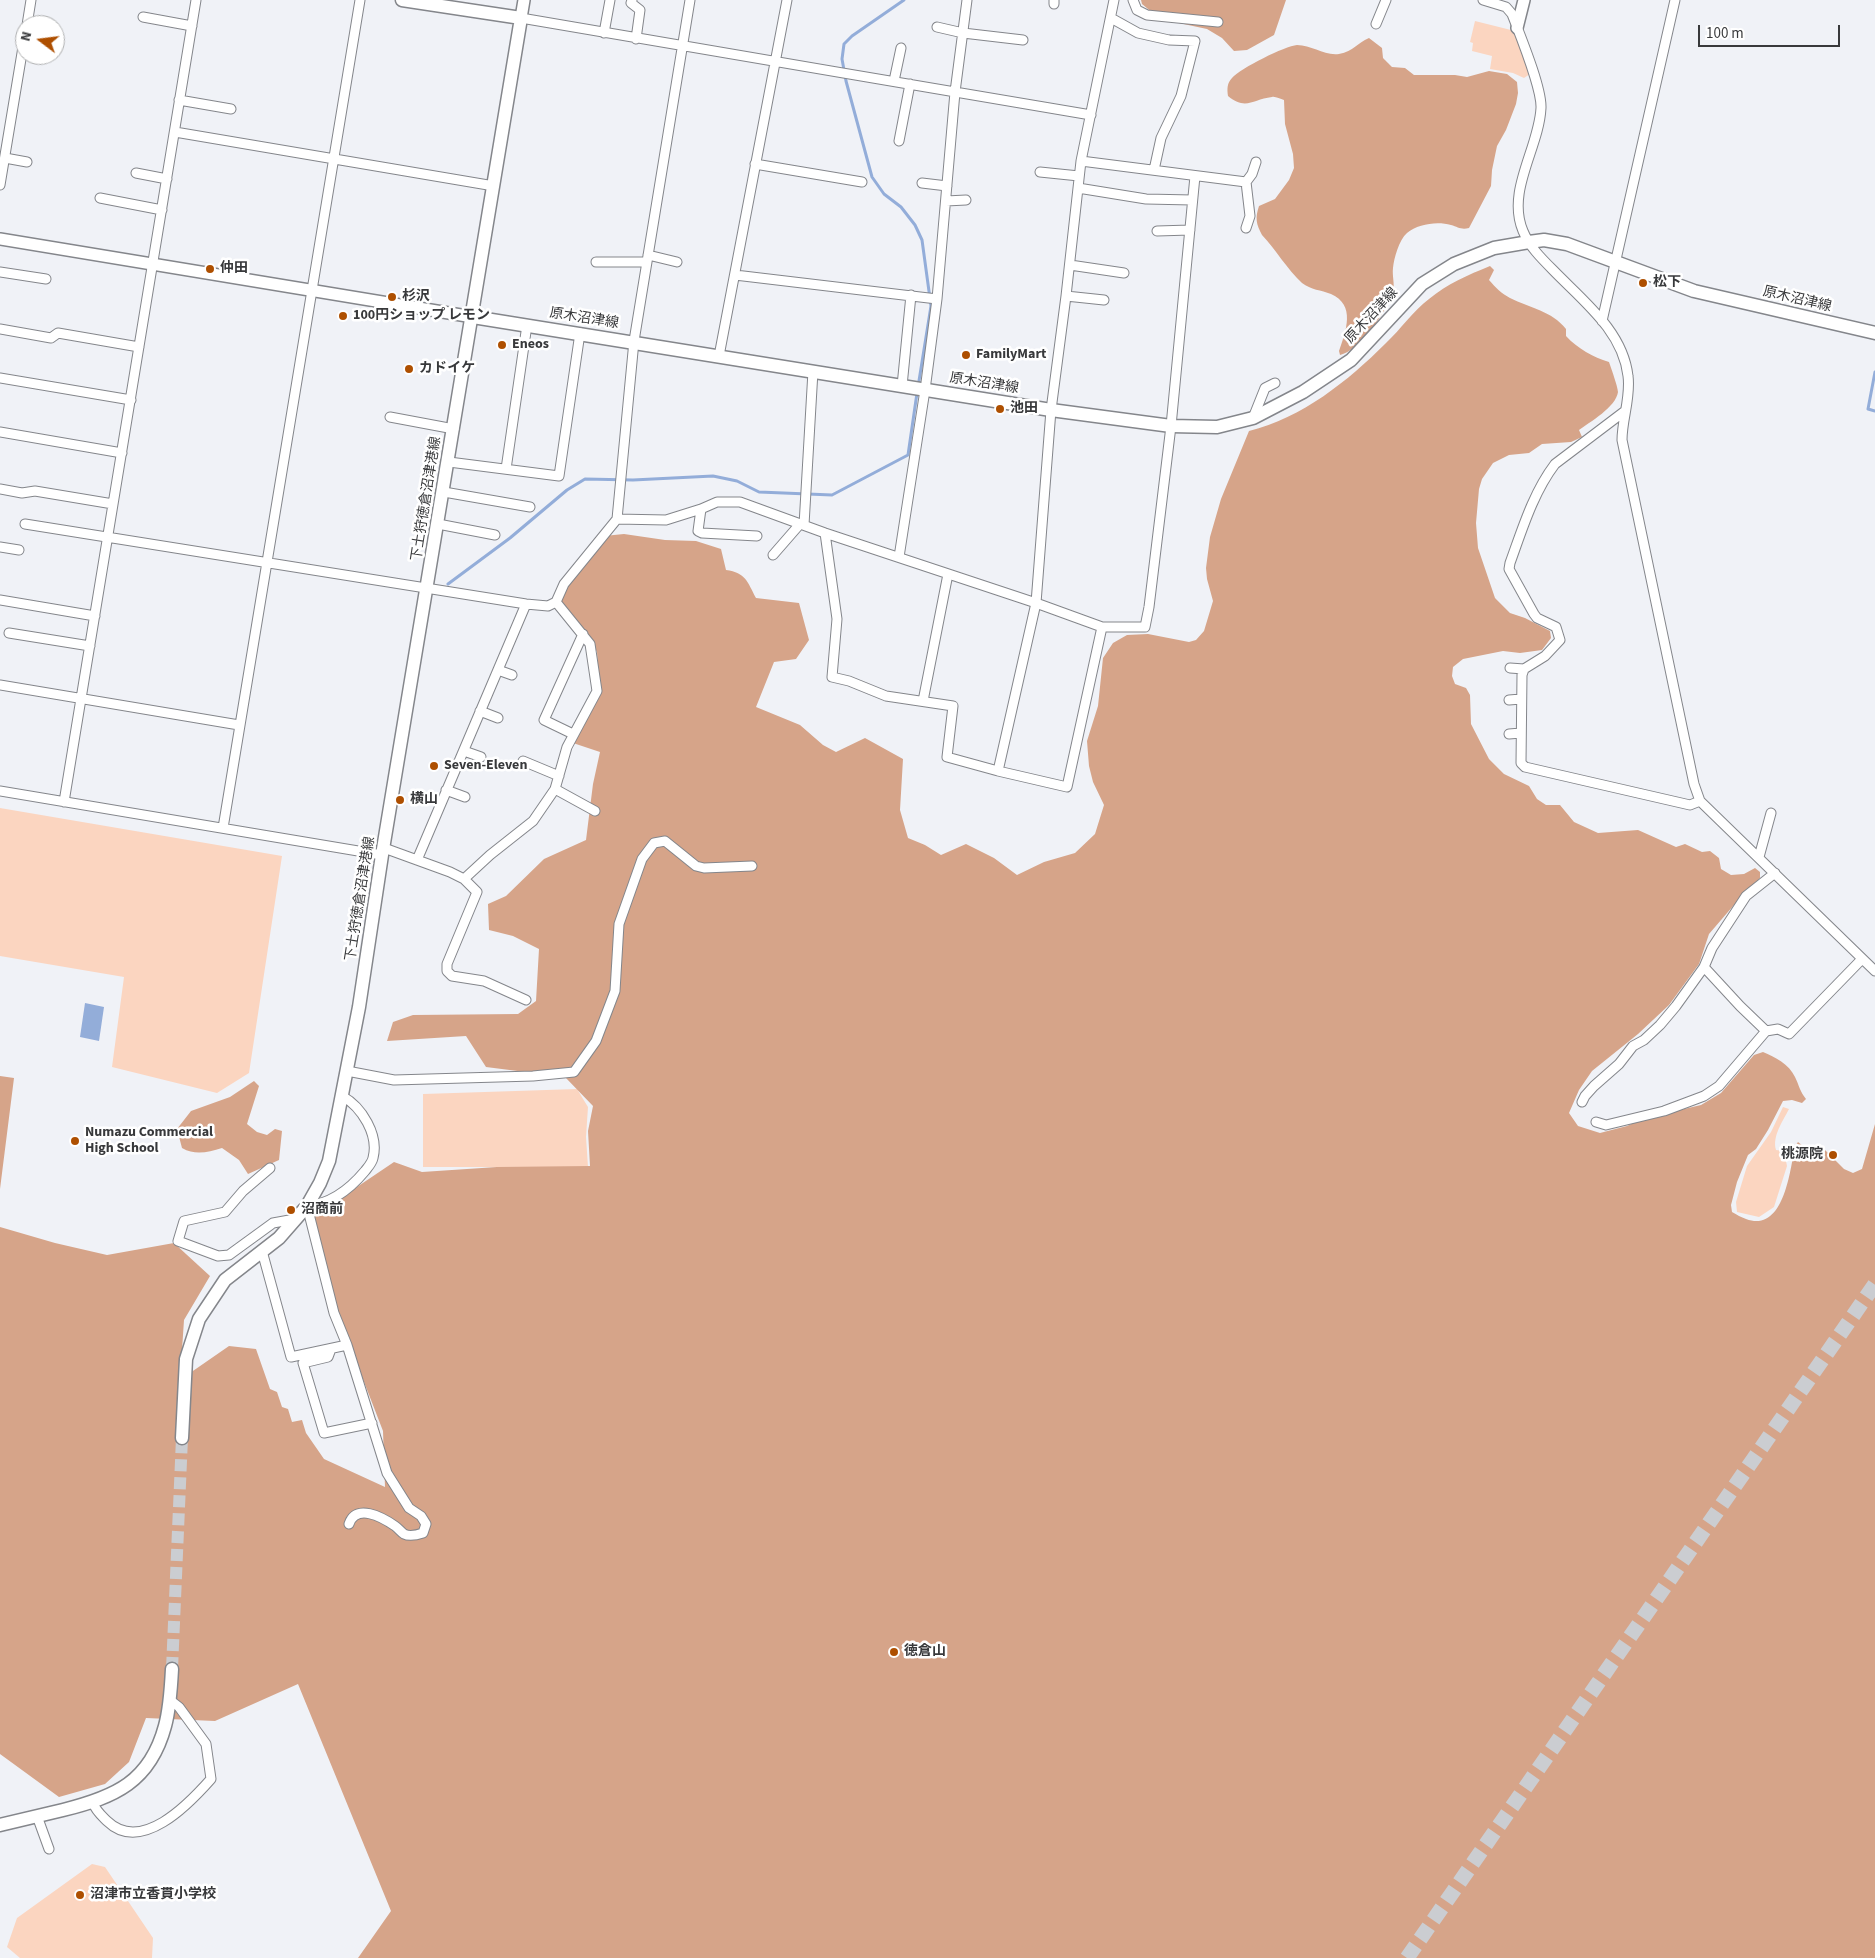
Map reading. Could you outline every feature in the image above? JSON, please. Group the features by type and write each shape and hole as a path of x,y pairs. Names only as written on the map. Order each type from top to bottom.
{"main road":[{"path":"402,0 521,18 473,317"},
{"name":"原木沼津線","path":"473,317 1051,410 1172,426 1217,427 1253,418 1302,392 1351,360 1422,284 1454,264 1494,248 1529,242 1544,240 1567,244 1694,291 1875,333"},
{"name":"下土狩徳倉沼津港線","path":"182,1438 186,1358 199,1318 225,1280 279,1238 307,1206 320,1183 329,1161 360,1007 383,852 473,317"},
{"path":"0,1825 92,1802 114,1794 132,1782 146,1768 159,1744 170,1700 172,1669"}],"street":[{"path":"29,15 31,0"},
{"path":"64,802 196,0"},
{"path":"223,828 360,0"},
{"path":"524,0 521,18 682,47 1091,115"},
{"path":"604,33 610,0"},
{"path":"632,0 631,3 640,10 636,39"},
{"path":"25,524 526,604 548,606 556,602 564,584 617,519 634,342 690,0"},
{"path":"719,356 787,0"},
{"path":"899,557 916,389 937,299 955,92 967,0"},
{"path":"998,771 1036,603 1051,410 1070,265 1079,176 1114,0"},
{"path":"1133,0 1137,10 1148,15 1218,22"},
{"path":"1376,24 1386,0"},
{"path":"1483,0 1506,7 1512,14 1536,82 1541,108 1520,188 1521,223 1529,242 1537,254 1612,333 1626,362 1629,378 1622,440 1694,784 1700,801 1875,971"},
{"path":"1517,28 1524,0"},
{"path":"1602,321 1675,0"},
{"path":"143,17 192,26"},
{"path":"1111,18 1138,33 1169,40 1195,41 1181,96 1161,138 1154,170"},
{"path":"937,26 963,32 1023,40"},
{"path":"894,81 901,48"},
{"path":"0,185 4,158 4,131 18,65"},
{"path":"899,141 910,84"},
{"path":"180,100 231,109"},
{"path":"175,132 494,186"},
{"path":"4,158 27,162"},
{"path":"1081,161 1246,182"},
{"path":"1246,228 1250,216 1246,182 1252,174 1256,162"},
{"path":"756,164 862,182"},
{"path":"1040,172 1079,176"},
{"path":"136,174 167,180"},
{"path":"617,519 666,520 701,510 716,502 740,502 825,533 1036,603 1102,627 1145,627 1172,426 1195,176"},
{"path":"922,184 947,186"},
{"path":"1078,188 1146,199 1192,200"},
{"path":"100,198 162,210"},
{"path":"946,201 966,200"},
{"path":"1157,231 1190,230"},
{"path":"0,239 473,317"},
{"path":"596,262 648,258 677,262"},
{"path":"1070,265 1124,273"},
{"path":"0,272 46,279"},
{"path":"734,275 937,299"},
{"path":"911,295 916,389"},
{"path":"1066,296 1104,300"},
{"path":"506,469 528,325"},
{"path":"0,329 51,338 58,333 139,346"},
{"path":"449,462 559,476 580,333"},
{"path":"773,555 802,525 813,371"},
{"path":"0,378 130,400"},
{"path":"1253,418 1265,388 1275,383"},
{"path":"1510,668 1524,669 1545,656 1560,640 1556,627 1537,618 1534,614 1509,569 1531,506 1555,464 1625,411"},
{"path":"390,417 454,429"},
{"path":"0,432 122,452"},
{"path":"0,489 22,493 35,490 113,504"},
{"path":"444,492 530,507"},
{"path":"701,510 698,531 702,533 757,536"},
{"path":"438,524 495,535"},
{"path":"825,533 837,619 832,676 886,696 923,700 953,706 947,757 1067,787 1102,627"},
{"path":"0,546 19,550"},
{"path":"923,700 948,574"},
{"path":"0,600 95,616"},
{"path":"464,879 490,855 533,821 555,789 567,747 597,691 590,644 556,602"},
{"path":"417,860 526,604"},
{"path":"9,633 90,646"},
{"path":"573,734 544,720 583,634"},
{"path":"1524,669 1522,675 1521,763 1525,768 1690,805 1700,801"},
{"path":"498,670 512,675"},
{"path":"0,685 239,725"},
{"path":"1509,700 1522,699"},
{"path":"480,711 498,718"},
{"path":"1509,734 1521,733"},
{"path":"464,750 481,757"},
{"path":"523,761 559,776"},
{"path":"555,789 595,811"},
{"path":"446,790 465,796"},
{"path":"0,791 383,852 417,860 464,879 477,892 447,964 447,971 452,976 484,981 526,1000"},
{"path":"1759,857 1771,813"},
{"path":"347,1072 394,1080 533,1076 574,1072 596,1041 615,990 619,924 642,859 654,844 666,841 696,866 704,868 752,866"},
{"path":"1582,1102 1589,1091 1619,1064 1633,1046 1644,1040 1660,1025 1704,967 1712,948 1746,896 1775,873"},
{"path":"1596,1122 1606,1125 1656,1113 1704,1096 1719,1086 1766,1031 1778,1029 1789,1034 1862,958"},
{"path":"1704,967 1766,1031"},
{"path":"342,1096 352,1101 366,1117 375,1146 373,1160 353,1186 320,1205 307,1206 334,1313 347,1346 387,1473 409,1508 422,1516 426,1524 423,1533 414,1536 405,1534 380,1517 366,1513 358,1514 351,1518 349,1524"},
{"path":"270,1168 243,1191 225,1212 184,1221 178,1241 218,1256 230,1255 273,1223 296,1219"},
{"path":"262,1251 291,1357 347,1346"},
{"path":"331,1349 328,1357 303,1364 324,1433 372,1423"},
{"path":"92,1802 95,1810 114,1828 128,1832 149,1829 170,1819 199,1793 211,1779 206,1744 179,1707 170,1700"},
{"path":"37,1816 50,1849"}],"shaded area":[{"path":"1141,0 1286,0 1274,35 1247,50 1234,51 1222,38 1207,29 1160,19 1142,4"},
{"path":"1475,21 1515,31 1530,74 1524,78 1513,73 1490,69 1492,56 1472,51 1473,43 1470,42"},
{"path":"1369,38 1382,48 1383,58 1392,67 1405,68 1414,75 1455,75 1467,77 1489,71 1507,74 1517,82 1518,93 1506,130 1497,146 1491,186 1469,228 1434,223 1422,225 1407,233 1399,245 1396,254 1393,271 1394,288 1390,299 1379,319 1364,338 1348,352 1340,355 1339,351 1347,319 1344,305 1331,294 1312,289 1302,283 1262,235 1257,224 1259,206 1275,199 1289,180 1294,168 1293,154 1285,124 1284,100 1273,97 1250,103 1240,103 1228,96 1228,84 1237,74 1253,63 1291,46 1302,45 1328,53 1339,54 1348,51"},
{"path":"1490,266 1494,270 1489,280 1496,288 1510,298 1554,318 1566,329 1566,336 1581,349 1609,362 1618,392 1608,409 1579,430 1582,437 1571,442 1542,444 1529,453 1509,455 1493,463 1482,479 1479,489 1476,523 1478,548 1495,598 1510,613 1525,618 1550,631 1551,638 1542,650 1520,653 1503,651 1463,659 1453,667 1452,676 1455,684 1466,688 1470,695 1471,724 1489,759 1504,774 1529,786 1537,799 1546,805 1560,805 1574,822 1598,833 1638,830 1676,847 1685,844 1702,852 1710,851 1719,858 1721,869 1731,875 1744,874 1755,868 1760,872 1760,878 1746,891 1709,934 1699,964 1669,1005 1638,1034 1592,1071 1579,1090 1569,1113 1578,1126 1600,1133 1627,1126 1642,1119 1701,1105 1721,1093 1754,1055 1763,1052 1777,1059 1792,1072 1806,1099 1802,1103 1792,1100 1783,1101 1756,1149 1748,1155 1737,1182 1731,1205 1732,1212 1746,1219 1759,1221 1769,1217 1777,1209 1783,1197 1791,1170 1795,1146 1798,1142 1803,1146 1821,1146 1844,1169 1853,1173 1862,1169 1875,1124 1875,1958 358,1958 391,1911 298,1684 215,1721 146,1718 129,1762 105,1784 59,1797 0,1754 0,1227 55,1243 107,1255 174,1243 210,1276 184,1320 181,1365 190,1373 229,1346 256,1349 270,1389 277,1392 282,1407 288,1409 292,1422 302,1420 306,1433 324,1459 385,1487 383,1431 332,1299 314,1216 394,1162 422,1172 497,1167 590,1166 588,1131 593,1106 565,1077 486,1067 466,1036 387,1041 393,1022 413,1015 518,1014 536,1001 539,949 513,936 489,930 488,904 506,896 544,859 586,840 593,784 600,752 570,742 599,688 597,652 586,631 556,602 604,536 624,534 665,540 696,541 721,549 726,570 733,571 742,576 748,582 756,598 799,603 809,640 796,659 774,662 756,707 800,725 823,745 836,752 865,738 903,759 900,810 908,838 925,845 941,855 966,844 994,858 1017,875 1044,862 1075,853 1095,834 1104,805 1093,782 1089,766 1087,741 1098,706 1103,658 1113,643 1127,635 1148,634 1189,642 1196,640 1204,631 1213,601 1206,568 1210,537 1221,499 1249,431 1287,417 1323,396 1356,371 1429,299 1450,284"},
{"path":"0,808 282,856 249,1073 217,1093 112,1067 124,977 0,956"},
{"path":"0,1076 14,1078 0,1189"},
{"path":"254,1081 259,1086 247,1124 257,1132 267,1135 275,1129 282,1131 279,1160 248,1174 239,1160 222,1148 197,1153 182,1148 177,1129 191,1111 230,1097"},
{"path":"577,1089 588,1107 586,1137 588,1167 423,1167 423,1094"},
{"path":"1783,1107 1789,1109 1779,1129 1775,1145 1776,1150 1784,1151 1787,1166 1774,1207 1759,1217 1737,1212 1736,1202 1747,1166 1771,1132"},
{"name":"沼津市立香貫小学校","path":"92,1864 105,1867 153,1938 152,1958 20,1958 7,1947 17,1918"}],"water":[{"path":"85,1003 104,1007 99,1041 80,1037"}],"waterway":[{"path":"904,0 852,36 844,44 842,59 846,81 872,177 884,194 901,207 915,225 922,240 931,306 918,387"},
{"path":"1875,372 1868,409 1875,411"},
{"path":"448,584 510,538 567,490 585,479 633,480 713,476 737,481 759,492 832,495 908,455 917,393"}],"tunnel":[{"path":"1407,1958 1875,1284"},
{"path":"172,1669 182,1438"}],"place":[{"name":"仲田","path":"210,269"},
{"name":"松下","path":"1643,283"},
{"name":"杉沢","path":"392,297"},
{"name":"100円ショップ レモン","path":"343,316"},
{"name":"Eneos","path":"502,345"},
{"name":"FamilyMart","path":"966,355"},
{"name":"カドイケ","path":"409,369"},
{"name":"池田","path":"1000,409"},
{"name":"Seven-Eleven","path":"434,766"},
{"name":"横山","path":"400,800"},
{"name":"Numazu Commercial High School","path":"75,1141"},
{"name":"桃源院","path":"1833,1155"},
{"name":"沼商前","path":"291,1210"},
{"name":"徳倉山","path":"894,1652"},
{"name":"沼津市立香貫小学校","path":"80,1895"}]}
